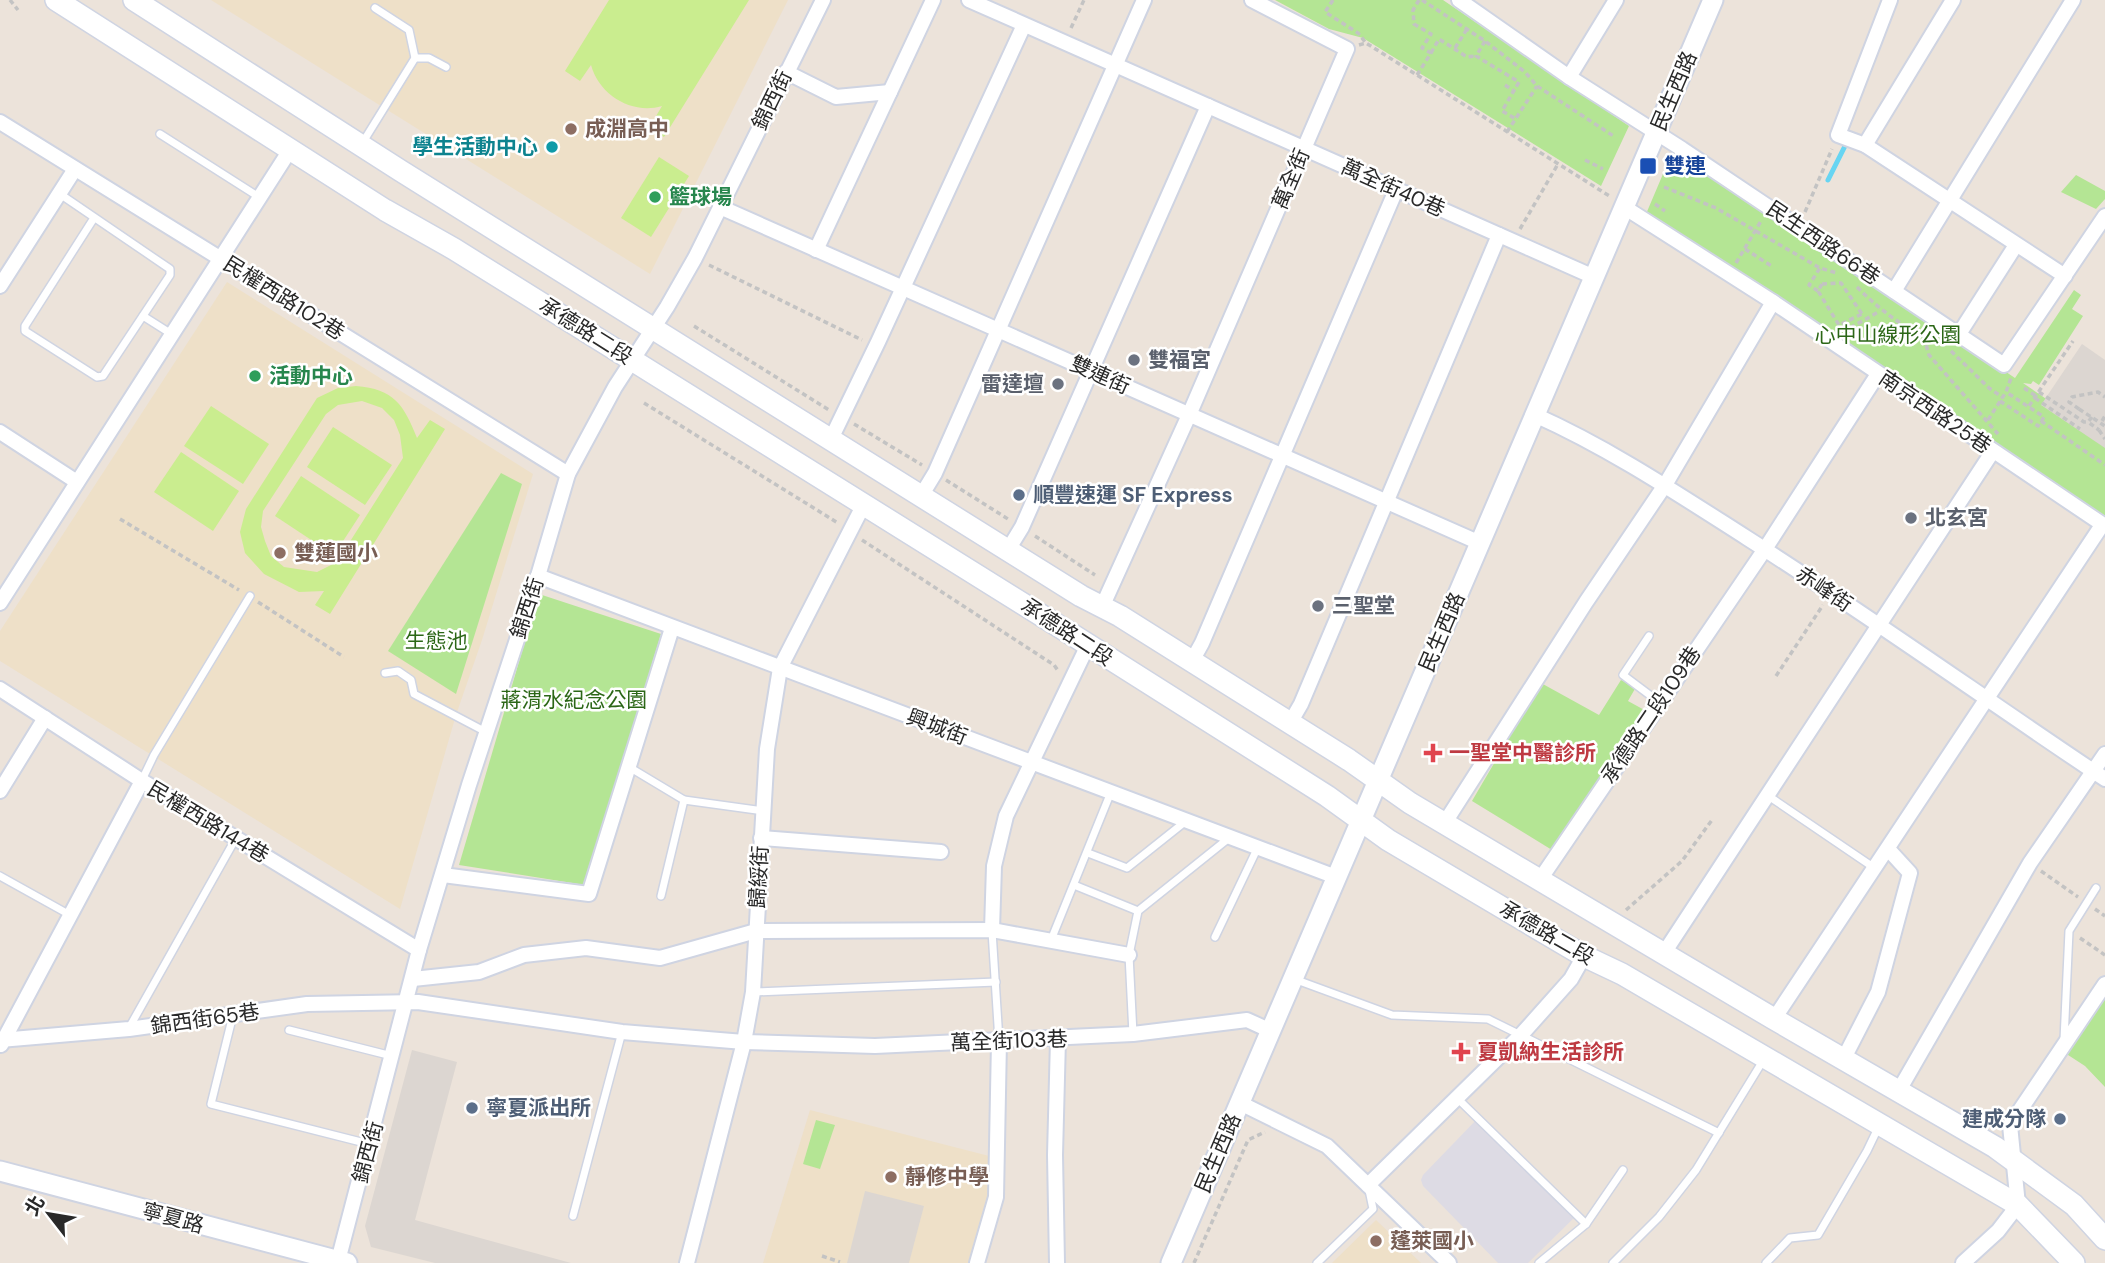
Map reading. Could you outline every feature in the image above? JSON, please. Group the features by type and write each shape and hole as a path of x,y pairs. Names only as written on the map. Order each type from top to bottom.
{"main road":[{"name":"承德路二段","path":"56,0 290,150 633,360 1088,645 1327,796 1388,841 2018,1205 2074,1263"},
{"name":"承德路二段","path":"136,0 360,145 1008,550 1192,661 1444,824 2014,1159 2074,1205 2105,1239"}],"street":[{"name":"錦西街","path":"343,1262 419,950 568,474 615,387 695,258 823,0"},
{"path":"816,250 933,0"},
{"name":"萬全街40巷","path":"969,0 1594,277"},
{"path":"921,496 935,473 1144,0"},
{"path":"1252,0 1347,49"},
{"name":"民生西路66巷","path":"1459,0 1477,5 1569,77 1959,334 2007,371"},
{"path":"1569,77 1616,0"},
{"name":"民生西路","path":"1171,1263 1624,206 1648,128 1713,0"},
{"path":"1890,0 1838,135 1865,145 2065,276"},
{"path":"1865,145 1953,0"},
{"path":"1894,291 2073,0"},
{"path":"831,439 1024,25"},
{"name":"萬全街","path":"1102,607 1189,415 1347,49"},
{"path":"786,72 836,97 890,92"},
{"path":"1008,550 1022,527 1208,106"},
{"name":"民權西路102巷","path":"0,122 568,474"},
{"path":"0,603 290,150"},
{"path":"0,286 75,170"},
{"path":"1192,661 1396,190"},
{"name":"南京西路25巷","path":"1624,206 1773,302 2104,526"},
{"name":"雙連街","path":"720,207 1480,544"},
{"path":"2007,371 2105,216"},
{"path":"1290,723 1386,502 1506,238"},
{"path":"1959,334 2016,245"},
{"path":"1444,824 1586,602 1665,485 1773,302"},
{"name":"承德路二段109巷","path":"1539,881 1765,549 1878,374"},
{"name":"赤峰街","path":"1535,415 1560,426 1665,485 1831,593 2099,775"},
{"path":"0,432 77,482"},
{"path":"1664,953 1993,451"},
{"name":"歸綏街","path":"687,1263 744,1042 753,992 767,749 780,668 864,505"},
{"path":"1774,1019 1873,867 1888,849 2104,526"},
{"name":"興城街","path":"538,576 1336,877"},
{"path":"443,874 589,894 672,628"},
{"path":"992,930 994,866 1006,816 1088,645"},
{"name":"民權西路144巷","path":"0,689 142,781 419,950"},
{"path":"0,791 45,718"},
{"path":"1898,1092 2031,863 2099,775 2105,754"},
{"path":"1,1043 142,781"},
{"path":"761,838 941,852"},
{"path":"1843,1060 1878,992 1910,873 1888,849"},
{"path":"412,979 479,972 524,955 586,948 660,958 756,931 992,930 1129,955"},
{"path":"1368,1185 1521,1035 1571,979 1584,956"},
{"path":"1963,1263 1998,1231 2018,1205 2010,1125 2105,984"},
{"name":"錦西街65巷","path":"1,1043 129,1029 307,1004 418,1002 622,1032"},
{"name":"萬全街103巷","path":"622,1032 744,1042 875,1046 1133,1034 1247,1020 1271,1031"},
{"path":"1057,1263 1055,1154 1059,1039"},
{"path":"976,1263 996,1197 999,1041"},
{"path":"1240,1103 1327,1146 1449,1263"},
{"name":"寧夏路","path":"0,1171 343,1262"}],"lane":[{"path":"360,145 415,58 409,30 375,8"},
{"path":"415,58 429,58 446,67"},
{"path":"160,134 259,197"},
{"path":"60,194 170,269 170,275 103,376 97,377 25,331 25,326 94,218"},
{"path":"143,316 173,335"},
{"path":"142,781 154,755 250,597"},
{"path":"1649,636 1623,675 1659,702"},
{"path":"384,673 398,671 411,680 414,694 486,732"},
{"path":"629,767 684,800 764,811"},
{"path":"1051,941 1111,791"},
{"path":"1767,794 1873,867"},
{"path":"660,896 684,800"},
{"path":"1088,853 1128,868 1188,820"},
{"path":"1133,1034 1129,955 1138,911 1231,837"},
{"path":"129,1029 236,838"},
{"path":"1216,937 1258,846"},
{"path":"0,876 70,915"},
{"path":"1074,885 1138,911"},
{"path":"2064,1046 2069,931 2096,888"},
{"path":"992,930 999,1041"},
{"path":"1293,979 1392,1015 1488,1019 1719,1133"},
{"path":"753,992 996,982"},
{"path":"233,1015 211,1104 370,1145"},
{"path":"289,1030 393,1056"},
{"path":"573,1216 622,1032"},
{"path":"1613,1263 1659,1217 1696,1170 1765,1058"},
{"path":"1456,1097 1586,1224"},
{"path":"1766,1263 1790,1238 1818,1235 1867,1151 1879,1125"},
{"path":"1539,1263 1586,1224 1623,1170"},
{"path":"1317,1263 1373,1209 1368,1185"}],"path":[{"path":"10,0 18,10"},
{"path":"1064,42 1084,0"},
{"path":"1333,0 1325,12 1358,33 1366,43 1600,188 1624,206"},
{"path":"1430,54 1422,48 1431,34 1414,24 1413,10 1421,0 1485,41 1525,72 1537,86 1615,136"},
{"path":"1454,49 1467,29"},
{"path":"1417,75 1439,39 1466,57 1476,56 1519,82 1502,111 1516,119"},
{"path":"1476,56 1485,41"},
{"path":"1347,49 1366,43"},
{"path":"1505,85 1514,91"},
{"path":"1507,132 1537,86"},
{"path":"1798,227 1838,135"},
{"path":"1586,160 1603,169"},
{"path":"1506,238 1558,164"},
{"path":"1664,187 1716,208 1821,268 1845,276"},
{"path":"1655,204 1665,211"},
{"path":"1729,274 1769,207"},
{"path":"1745,249 1773,267"},
{"path":"695,258 877,344"},
{"path":"1818,291 1822,284 1840,283 1862,314 1839,325 1818,291 1809,285 1821,268"},
{"path":"1854,285 1880,311 1924,337 1948,347 1989,388 2038,426 2044,417 2029,407 2003,397"},
{"path":"1834,345 1843,331 1880,311"},
{"path":"694,326 1096,575"},
{"path":"1924,337 1929,355 2000,437"},
{"path":"2029,407 2073,341"},
{"path":"1988,420 2003,397 2007,371"},
{"path":"2024,388 2080,429"},
{"path":"2105,397 2098,392 2072,397 2068,402 2090,420 2105,439"},
{"path":"2037,395 2047,397 2084,422 2090,420 2105,426"},
{"path":"2102,421 2105,416"},
{"path":"2041,421 2105,465"},
{"path":"120,519 344,657"},
{"path":"1776,676 1831,593"},
{"path":"1612,923 1682,861 1712,820"},
{"path":"2031,863 2105,916"},
{"path":"2069,931 2105,955"},
{"path":"1194,1263 1248,1140 1264,1131 1276,1136"},
{"path":"822,1256 840,1262"}],"shaded area":[{"name":"成淵高中","path":"211,0 788,0 650,274"},
{"name":"雙蓮國小","path":"227,282 533,474 456,715 400,909 0,661 0,631"},
{"path":"2082,344 2105,360 2105,448 2041,405"},
{"path":"412,1050 457,1062 415,1220 571,1263 435,1263 371,1247 365,1226"},
{"name":"靜修中學","path":"810,1110 993,1157 994,1198 972,1263 763,1263"},
{"path":"1480,1116 1577,1215 1528,1263 1498,1263 1423,1186 1421,1180"},
{"path":"865,1191 924,1206 909,1263 847,1263"},
{"name":"蓬萊國小","path":"1376,1220 1421,1263 1332,1263"}],"green space":[{"path":"609,0 749,0 664,137 649,128 662,106 639,108 618,100 601,85 591,65 580,81 565,71"},
{"path":"1275,0 1443,0 1629,126 1601,186 1363,38 1329,29"},
{"name":"心中山線形公園","path":"1674,148 2015,378 2074,290 2081,295 2072,309 2083,316 2039,385 2033,381 2031,384 2023,383 2105,439 2105,519 1837,341 1761,286 1736,274 1646,214"},
{"name":"籃球場","path":"659,157 689,176 651,237 621,218"},
{"path":"2076,175 2105,191 2105,199 2096,209 2061,192"},
{"path":"356,386 389,395 402,408 417,438 430,420 445,429 330,614 315,605 324,591 299,592 264,574 245,553 240,532 246,509 317,398 338,388","holes":["362,401 382,408 394,420 400,435 403,458 337,562 317,572 284,567 271,556 265,541 261,527 263,511 326,414 338,405"]},
{"path":"211,406 269,444 243,484 184,446"},
{"path":"333,427 392,465 365,505 307,467"},
{"path":"181,452 239,491 213,531 154,492"},
{"name":"生態池","path":"501,473 522,484 456,694 388,651"},
{"path":"301,476 360,515 334,555 275,516"},
{"name":"蔣渭水紀念公園","path":"539,594 661,634 585,885 459,865"},
{"path":"1621,680 1636,687 1628,701 1648,712 1552,850 1472,801 1541,683 1599,715"},
{"path":"2105,993 2105,1087 2085,1066 2065,1053"},
{"path":"816,1120 835,1125 820,1169 803,1164"}],"waterway":[{"path":"1828,180 1847,142"}],"place":[{"name":"成淵高中","path":"571,129"},
{"name":"學生活動中心","path":"552,147"},
{"name":"雙連","path":"1648,166"},
{"name":"籃球場","path":"655,197"},
{"name":"雙福宮","path":"1134,360"},
{"name":"活動中心","path":"255,376"},
{"name":"雷達壇","path":"1058,384"},
{"name":"順豐速運 SF Express","path":"1019,495"},
{"name":"北玄宮","path":"1911,518"},
{"name":"雙蓮國小","path":"280,553"},
{"name":"三聖堂","path":"1318,606"},
{"name":"一聖堂中醫診所","path":"1433,753"},
{"name":"夏凱納生活診所","path":"1461,1052"},
{"name":"寧夏派出所","path":"472,1108"},
{"name":"建成分隊","path":"2060,1119"},
{"name":"靜修中學","path":"891,1177"},
{"name":"蓬萊國小","path":"1376,1241"}]}
